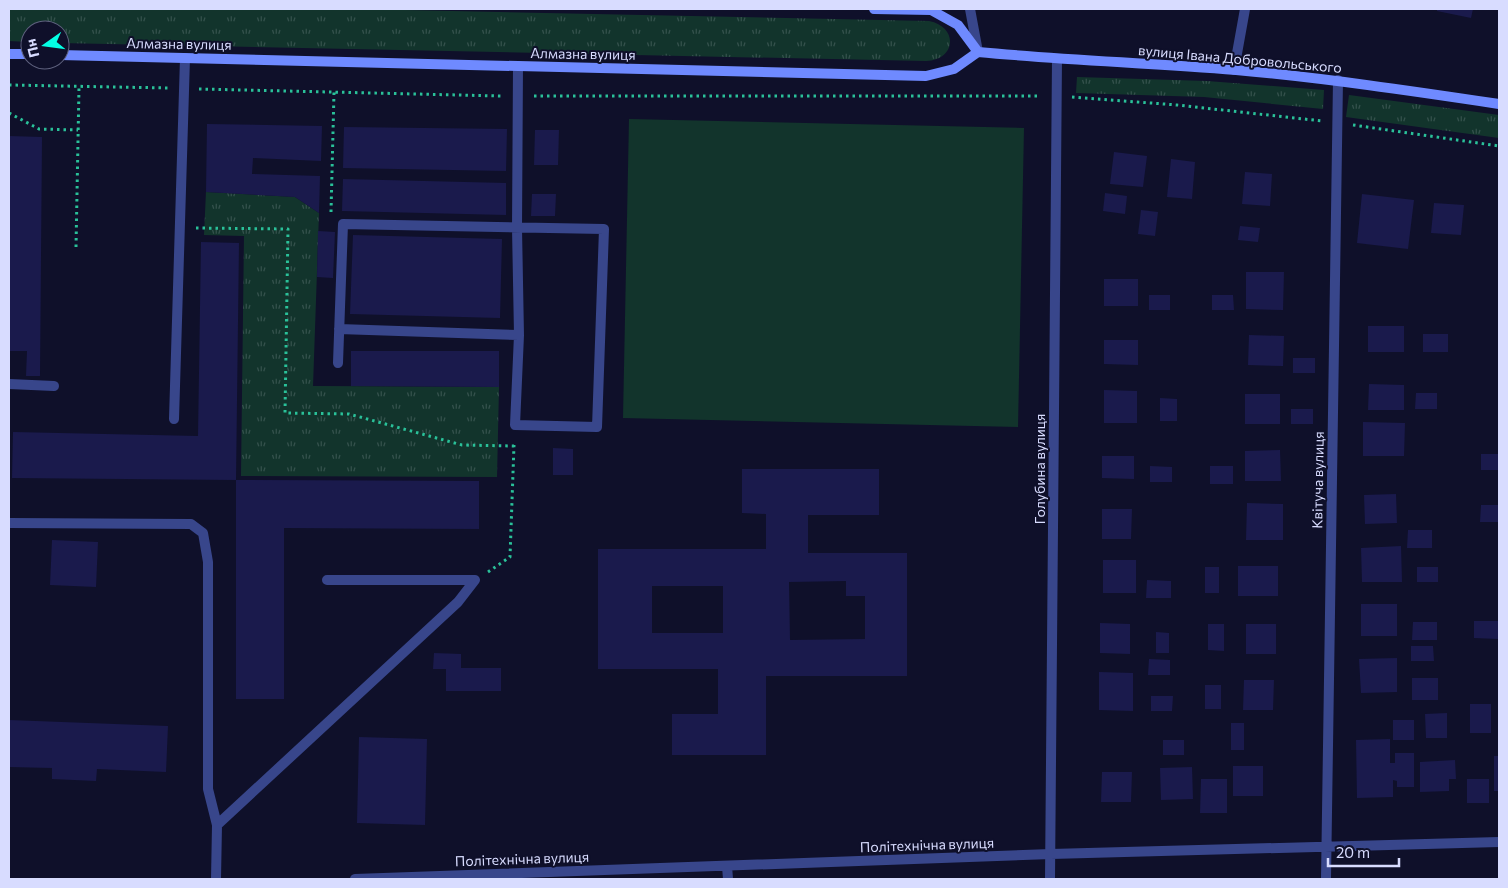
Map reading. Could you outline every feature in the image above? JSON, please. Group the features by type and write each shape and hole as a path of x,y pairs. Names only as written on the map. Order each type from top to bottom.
{"street":[{"path":"874,9 931,10 958,25 978,52"},
{"path":"970,9 978,52"},
{"path":"1234,70 1245,9"},
{"name":"вулиця Івана Добровольського","path":"978,52 1234,70 1338,80 1499,104"},
{"name":"Алмазна вулиця","path":"70,55 926,76 954,69 978,52"},
{"path":"174,419 185,58"},
{"name":"Голубина вулиця","path":"1050,879 1057,59"},
{"path":"338,363 343,224 517,228 604,229 597,427 515,425 519,335 517,228 518,66"},
{"name":"Квітуча вулиця","path":"1326,879 1338,80"},
{"path":"339,329 519,335"},
{"path":"9,384 54,386"},
{"path":"9,523 191,524 203,533 208,562 208,789 217,825 216,879"},
{"path":"327,580 475,580"},
{"path":"217,825 458,602 475,580"},
{"name":"Політехнічна вулиця","path":"355,879 527,876 727,866 1051,854 1499,842"},
{"path":"727,866 728,879"}],"path":[{"path":"76,247 79,87"},
{"path":"334,92 331,212 343,224"},
{"path":"1056,96 1177,105 1337,123 1499,146"},
{"path":"9,113 40,129 78,130"},
{"path":"475,580 510,557 515,425"}],"green space":[{"path":"9,9 359,9 929,21 939,24 945,30 949,36 950,43 943,55 926,61 70,43 70,20 20,20 20,42 9,41"},
{"path":"1077,77 1207,81 1324,90 1323,109 1204,97 1076,93"},
{"path":"1349,95 1499,115 1499,138 1346,117"},
{"path":"629,119 1024,128 1018,427 623,418"},
{"path":"206,192 295,197 319,213 313,386 499,387 497,477 241,476 244,236 204,235"}],"building":[{"path":"1437,9 1473,9 1471,18 1437,11"},
{"path":"207,124 322,126 321,161 253,158 252,174 320,176 319,213 295,197 206,192"},
{"path":"344,127 507,129 506,171 343,168"},
{"path":"535,130 559,130 558,165 534,165"},
{"path":"9,136 42,137 40,376 26,376 27,351 9,351"},
{"path":"1114,152 1147,156 1143,187 1110,184"},
{"path":"1171,159 1195,162 1192,199 1167,197"},
{"path":"1245,172 1272,174 1270,206 1242,204"},
{"path":"343,179 506,183 506,215 342,211"},
{"path":"1105,193 1127,196 1125,214 1103,211"},
{"path":"532,194 556,194 555,216 531,216"},
{"path":"1362,194 1414,200 1408,249 1357,243"},
{"path":"1434,203 1464,205 1461,235 1431,233"},
{"path":"1141,210 1158,212 1155,236 1138,234"},
{"path":"1240,226 1260,228 1258,242 1238,240"},
{"path":"318,231 335,232 333,278 317,277"},
{"path":"353,235 502,239 500,318 350,314"},
{"path":"201,242 239,243 236,480 12,478 13,432 198,436"},
{"path":"1246,272 1284,272 1283,310 1246,309"},
{"path":"1104,279 1138,279 1138,306 1104,306"},
{"path":"1149,295 1170,295 1170,310 1149,310"},
{"path":"1212,295 1233,295 1234,310 1212,310"},
{"path":"1368,326 1404,326 1404,352 1368,352"},
{"path":"1423,334 1448,334 1448,352 1423,352"},
{"path":"1249,335 1284,336 1283,366 1248,365"},
{"path":"1104,340 1138,340 1138,365 1104,364"},
{"path":"351,351 499,351 499,387 351,386"},
{"path":"1293,358 1315,358 1315,373 1293,373"},
{"path":"1369,384 1404,385 1404,410 1368,410"},
{"path":"1104,390 1137,391 1137,423 1104,423"},
{"path":"1416,393 1437,393 1437,409 1415,409"},
{"path":"1245,394 1280,394 1280,424 1245,424"},
{"path":"1160,398 1177,399 1177,421 1160,421"},
{"path":"1291,409 1313,409 1313,424 1291,424"},
{"path":"1363,422 1405,423 1404,456 1363,456"},
{"path":"553,448 573,449 573,475 553,475"},
{"path":"1280,450 1281,481 1245,481 1245,451"},
{"path":"1481,454 1499,454 1499,470 1481,470"},
{"path":"1102,456 1134,456 1134,479 1102,478"},
{"path":"1150,466 1172,467 1172,482 1150,482"},
{"path":"1210,466 1233,466 1233,484 1210,484"},
{"path":"742,469 879,469 879,515 808,515 808,553 907,553 907,676 766,676 766,755 672,755 672,714 718,714 718,669 598,669 598,549 766,549 766,514 742,513","holes":["846,581 846,596 865,596 865,639 790,640 789,582","652,586 723,586 723,633 652,633"]},
{"path":"236,480 479,481 479,529 284,528 284,699 236,699"},
{"path":"1396,494 1397,523 1365,524 1364,495"},
{"path":"1247,503 1283,504 1283,540 1246,540"},
{"path":"1481,505 1499,505 1499,522 1480,522"},
{"path":"1102,509 1132,509 1131,539 1102,539"},
{"path":"1408,530 1432,530 1432,548 1407,548"},
{"path":"52,540 98,542 96,587 50,585"},
{"path":"1401,546 1402,582 1362,582 1361,548"},
{"path":"1103,560 1136,560 1136,593 1103,593"},
{"path":"1238,566 1278,566 1278,596 1238,596"},
{"path":"1205,567 1219,567 1219,593 1205,593"},
{"path":"1417,567 1438,567 1438,582 1417,582"},
{"path":"1147,580 1171,581 1171,598 1146,598"},
{"path":"1361,604 1397,604 1397,636 1361,636"},
{"path":"1474,621 1499,621 1498,639 1474,638"},
{"path":"1413,622 1437,622 1437,640 1412,640"},
{"path":"1100,623 1130,624 1130,654 1100,653"},
{"path":"1208,624 1224,624 1224,651 1208,650"},
{"path":"1246,624 1276,624 1276,654 1246,654"},
{"path":"1156,632 1169,633 1169,653 1156,653"},
{"path":"1411,646 1433,646 1434,661 1411,661"},
{"path":"434,653 461,654 461,668 501,668 501,691 446,691 446,669 433,669"},
{"path":"1397,658 1397,692 1361,693 1359,659"},
{"path":"1149,659 1170,660 1170,675 1148,675"},
{"path":"1099,672 1133,673 1133,711 1099,710"},
{"path":"1412,678 1438,678 1438,700 1412,700"},
{"path":"1244,680 1274,680 1273,710 1243,710"},
{"path":"1205,685 1221,685 1221,709 1205,709"},
{"path":"1151,696 1173,696 1172,711 1151,711"},
{"path":"1470,704 1491,704 1491,733 1470,733"},
{"path":"1447,713 1447,738 1426,738 1425,714"},
{"path":"9,720 168,726 166,772 97,769 96,781 52,779 52,768 9,767"},
{"path":"1393,720 1414,720 1414,740 1393,740"},
{"path":"1231,723 1244,723 1244,750 1231,750"},
{"path":"359,737 427,739 425,825 357,823"},
{"path":"1390,739 1390,763 1395,763 1395,753 1414,753 1414,787 1397,787 1397,781 1393,780 1393,797 1357,798 1356,740"},
{"path":"1163,740 1184,740 1184,755 1163,755"},
{"path":"1494,756 1499,756 1499,791 1494,791"},
{"path":"1455,760 1456,779 1449,779 1449,791 1420,792 1420,762"},
{"path":"1233,766 1263,766 1263,796 1233,796"},
{"path":"1192,767 1193,799 1161,800 1160,768"},
{"path":"1102,772 1132,772 1131,802 1101,802"},
{"path":"1201,779 1227,779 1227,813 1200,813"},
{"path":"1467,779 1489,779 1489,803 1467,803"}]}
